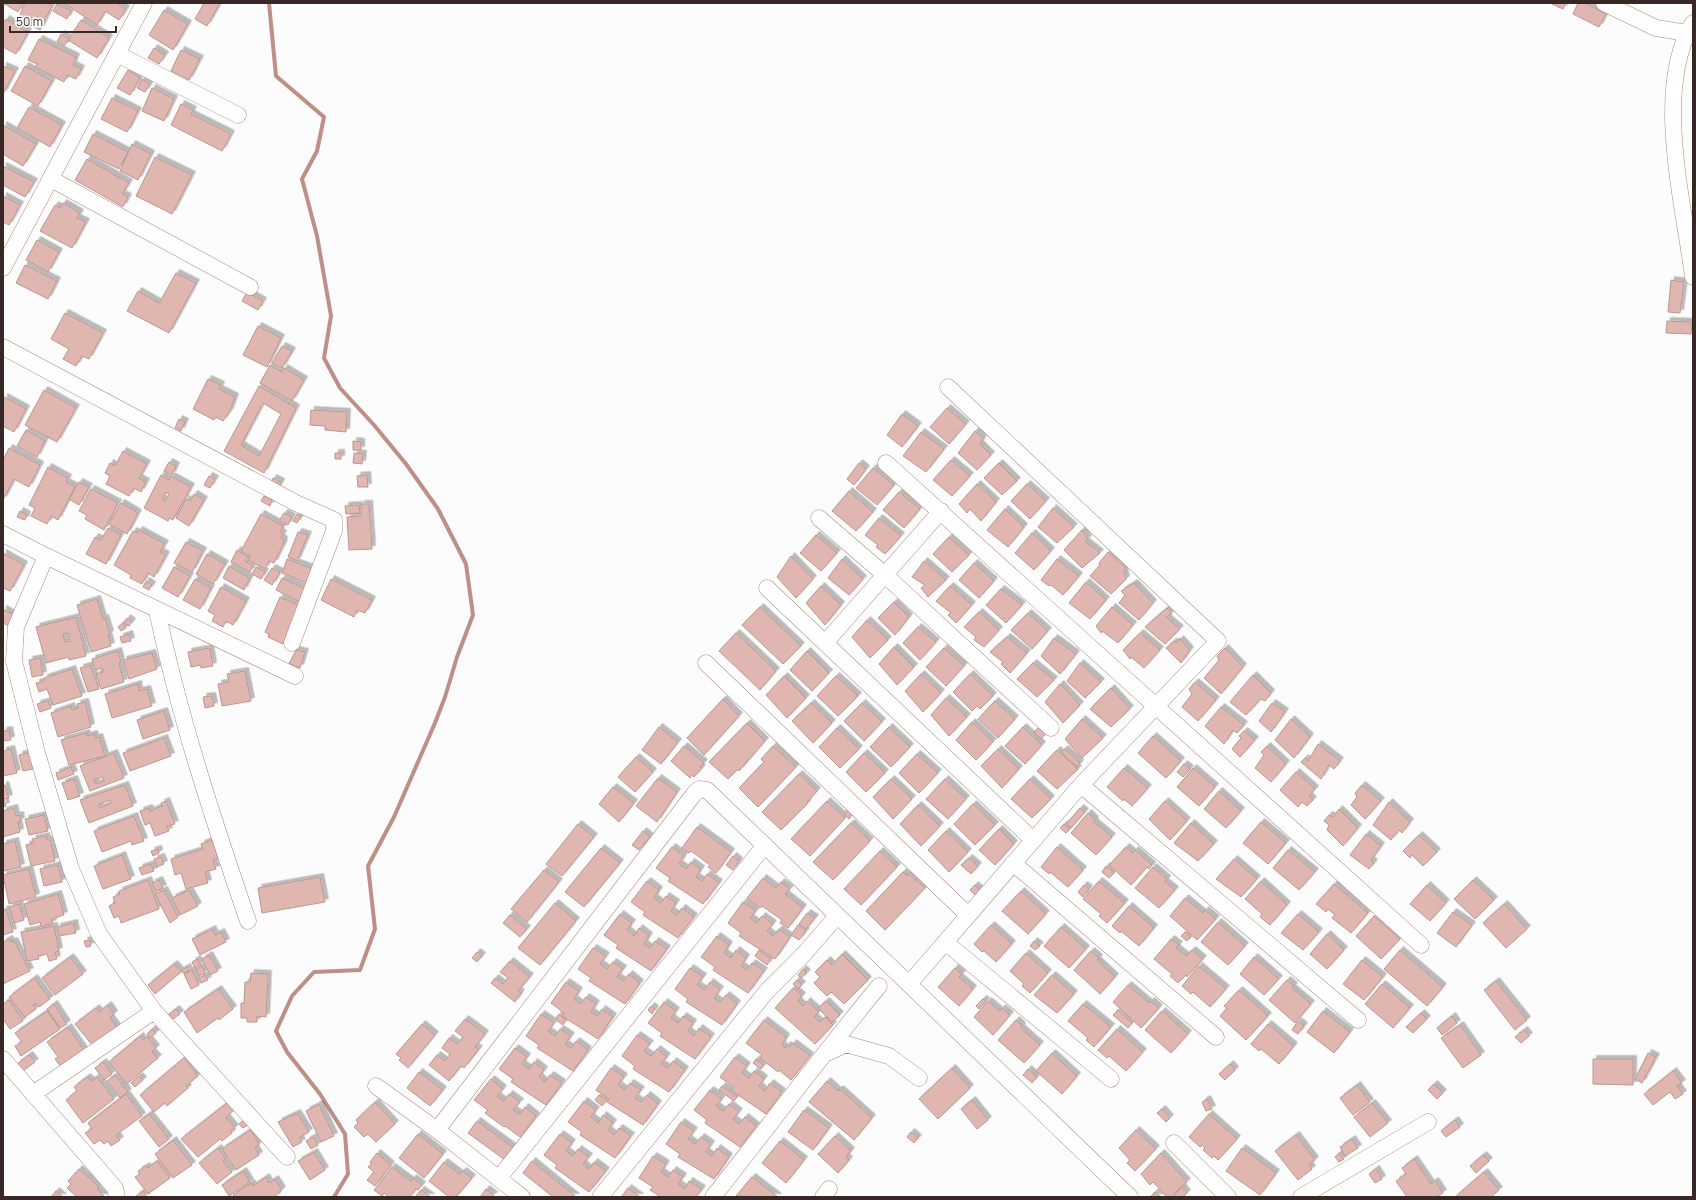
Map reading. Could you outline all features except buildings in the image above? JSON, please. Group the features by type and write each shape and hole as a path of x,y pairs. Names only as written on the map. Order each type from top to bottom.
{"street":[{"path":"3,268 144,3"},
{"path":"1604,3 1656,28 1690,28 1678,61 1674,86 1674,148 1693,277"},
{"path":"117,54 238,115"},
{"path":"51,178 250,287"},
{"path":"3,347 296,503 334,520 334,531 292,643"},
{"path":"909,984 1081,785 1218,641 948,387"},
{"path":"886,463 941,511 1155,707 1421,946"},
{"path":"825,643 941,511"},
{"path":"819,518 885,575 1051,728"},
{"path":"3,534 295,676"},
{"path":"46,556 16,628 14,661 37,753 71,869 99,934 154,1011 287,1157"},
{"path":"767,588 1033,840"},
{"path":"157,610 166,654 207,801 248,921"},
{"path":"706,664 968,915"},
{"path":"1081,785 1358,1020"},
{"path":"437,1130 699,789 707,790 1130,1197"},
{"path":"499,1178 764,846"},
{"path":"1013,863 1216,1037"},
{"path":"600,1197 767,991 804,954 837,916"},
{"path":"945,942 1111,1079"},
{"path":"713,1197 822,1056 879,986"},
{"path":"33,1094 154,1011"},
{"path":"822,1056 846,1044 889,1056 919,1078"},
{"path":"3,1059 115,1188 117,1197"},
{"path":"376,1086 437,1130 522,1197"},
{"path":"1301,1197 1428,1122"},
{"path":"1174,1142 1228,1197"}],"waterway":[{"path":"269,3 276,76 324,117 317,151 302,179 317,236 331,316 324,358 340,388 374,425 406,464 438,509 466,564 473,615 435,723 394,817 368,866 375,929 360,970 314,972 292,996 276,1031 287,1052 320,1094 345,1134 348,1174 334,1197"}]}
